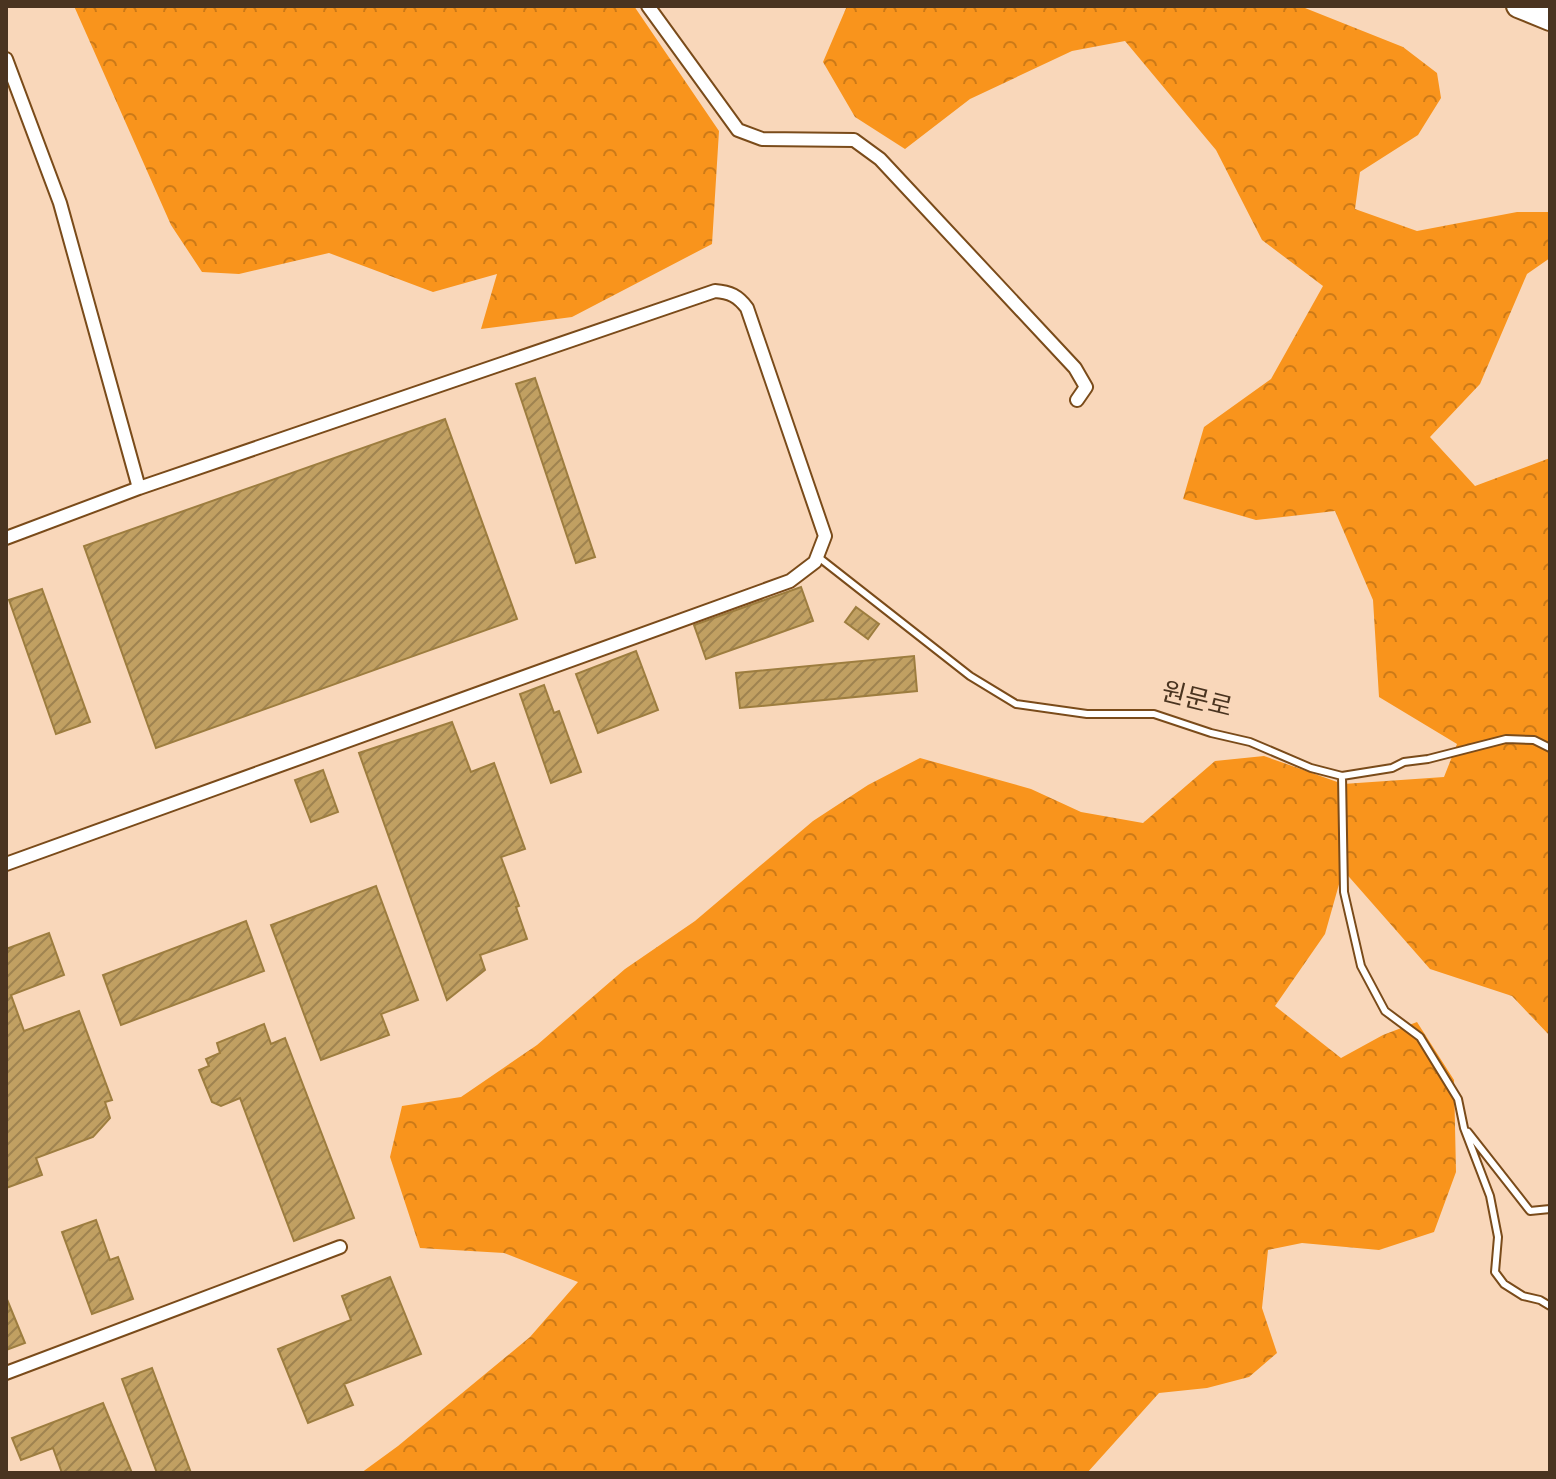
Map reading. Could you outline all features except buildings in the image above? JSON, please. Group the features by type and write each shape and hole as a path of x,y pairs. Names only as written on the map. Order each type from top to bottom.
{"highway":[{"path":"1518,6 1550,19"}],"street":[{"path":"648,6 738,130 762,139 854,140 880,159 1075,368 1086,387 1077,400"},
{"path":"6,59 60,203 139,488"},
{"path":"6,538 139,488 715,291 739,298 747,308 825,536 815,562 790,581 6,864"},
{"path":"6,1373 340,1247"}],"lane":[{"name":"원문로","path":"817,556 970,676 1016,704 1087,714 1154,714 1250,742 1311,768 1342,776 1392,768 1404,762 1506,739 1534,740 1550,748"},
{"path":"1342,776 1344,892 1361,966 1385,1011 1420,1037 1458,1099 1464,1128 1490,1196 1498,1237 1495,1272 1504,1284 1523,1296 1550,1306"},
{"path":"1464,1128 1530,1211 1550,1209"}],"green space":[{"path":"74,6 634,6 719,131 712,244 572,317 481,329 497,274 433,292 329,253 239,274 202,272 171,225"},
{"path":"847,6 1305,6 1403,47 1437,73 1441,98 1418,135 1360,172 1355,209 1417,231 1517,212 1550,212 1550,258 1527,274 1480,384 1430,437 1475,486 1550,458 1550,1036 1512,996 1430,969 1343,870 1325,934 1275,1006 1341,1058 1383,1035 1417,1022 1454,1080 1456,1172 1434,1232 1379,1250 1302,1243 1268,1250 1262,1308 1277,1353 1249,1377 1207,1388 1159,1393 1087,1473 361,1473 530,1337 578,1282 504,1253 420,1248 390,1157 402,1106 461,1097 537,1045 625,969 695,921 813,821 868,785 920,758 1031,789 1081,812 1143,823 1215,761 1264,756 1343,784 1444,777 1457,744 1379,697 1373,600 1335,511 1256,520 1183,499 1204,427 1271,379 1323,286 1262,240 1216,150 1125,41 1072,51 970,99 905,149 855,117 823,62"}]}
